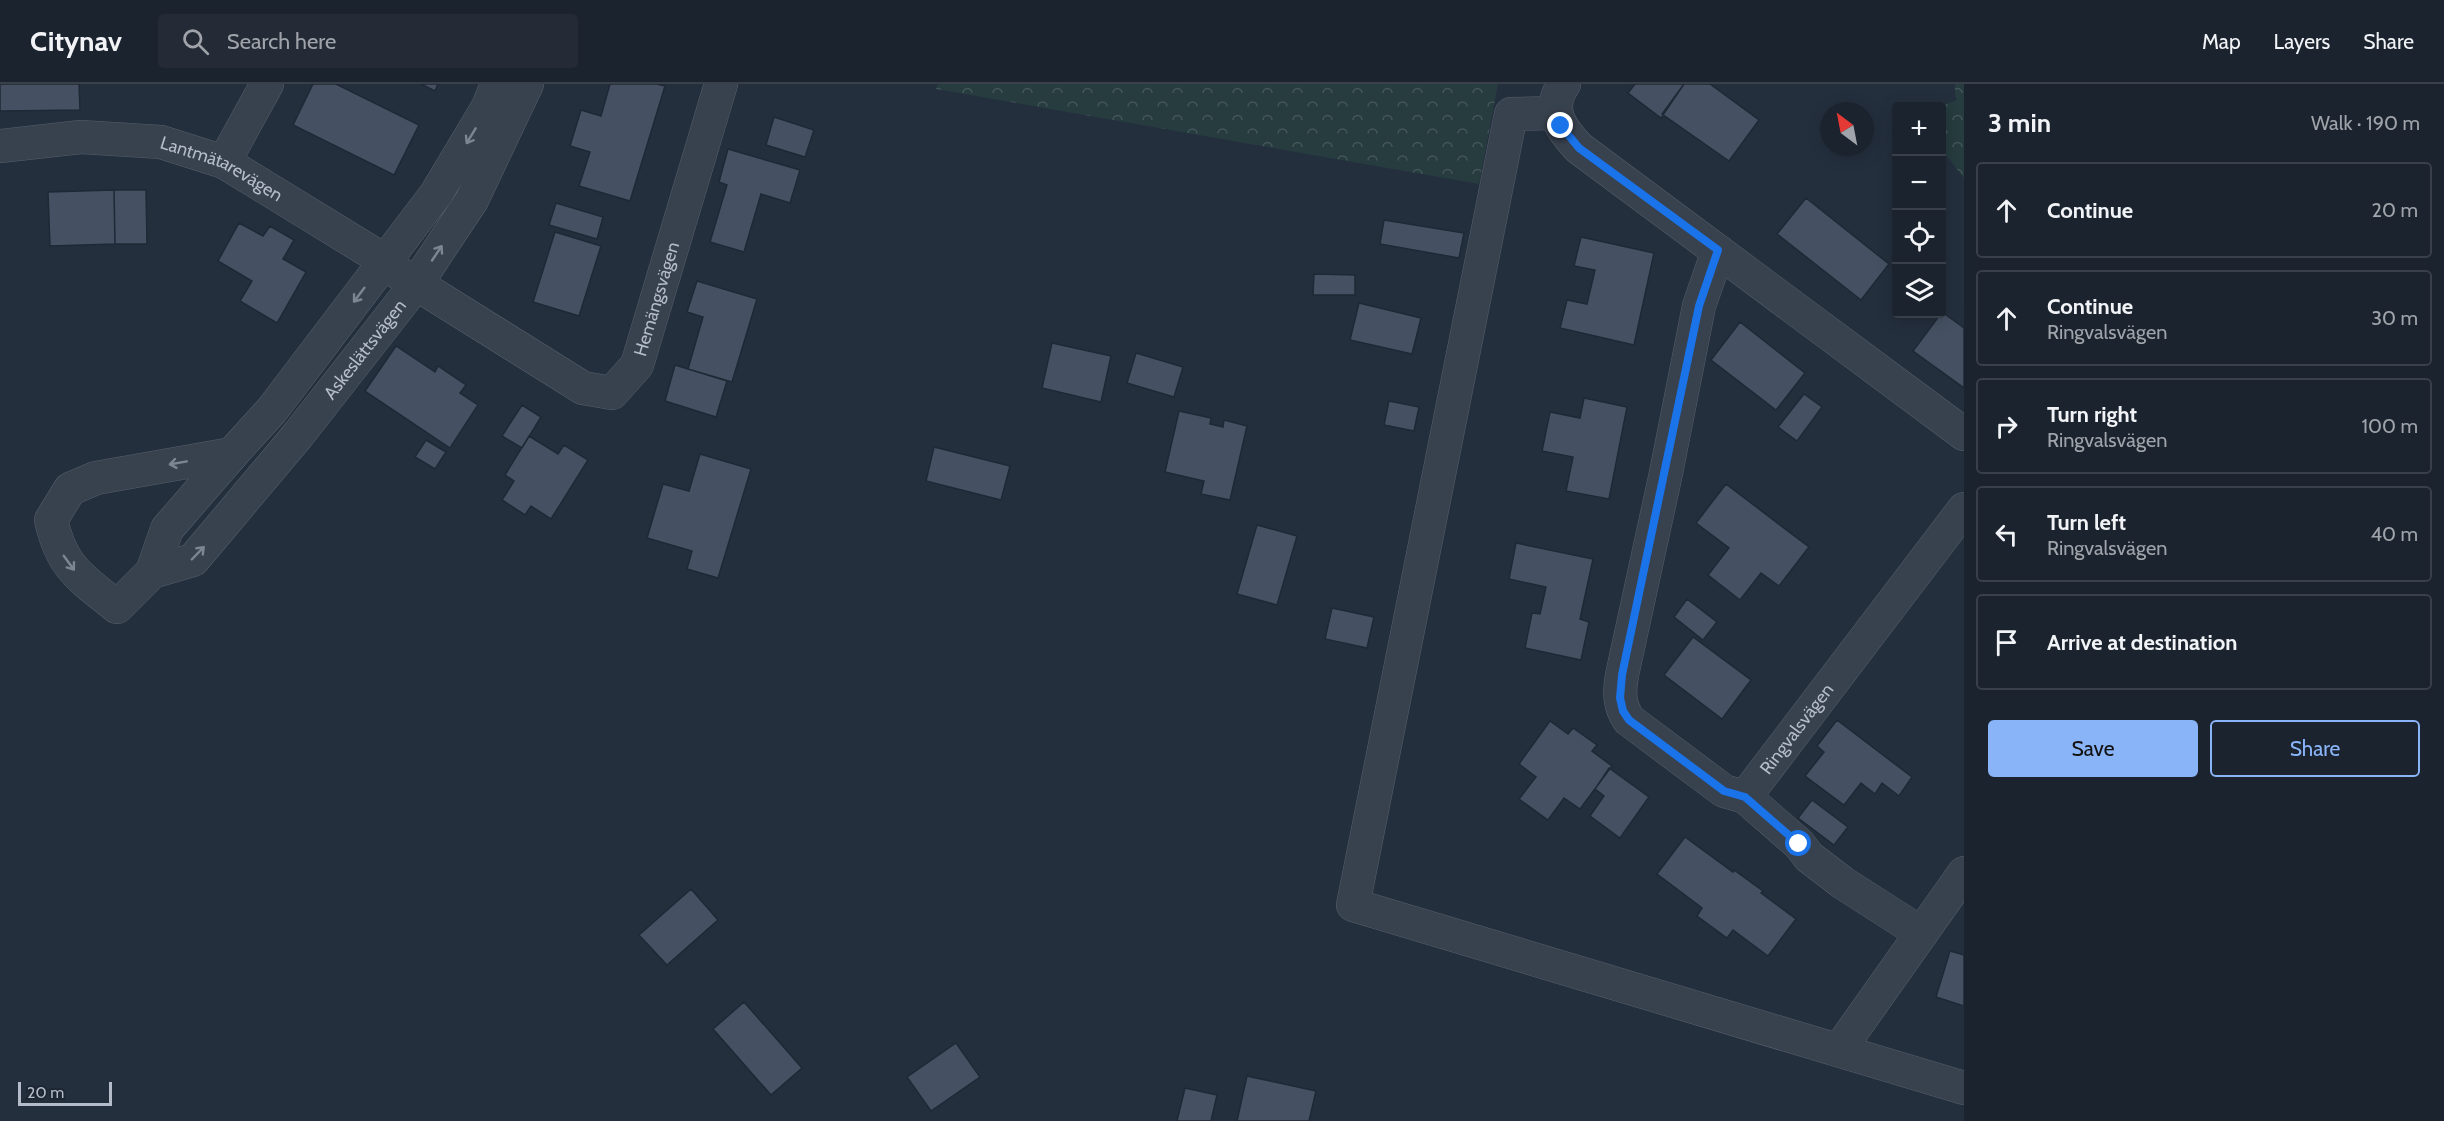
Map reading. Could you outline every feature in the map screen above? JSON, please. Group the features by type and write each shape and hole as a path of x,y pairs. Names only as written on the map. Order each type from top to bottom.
{"street":[{"path":"224,162 267,84"},
{"name":"Askeslättsvägen","path":"232,454 96,478 70,489 51,519 57,544 76,573 117,607 152,572 167,529 272,410 436,194 488,107 497,84"},
{"name":"Askeslättsvägen","path":"152,572 193,560 298,435 417,283 472,200 527,84"},
{"name":"Hemängsvägen","path":"417,283 583,388 612,393 637,365 721,84"},
{"path":"1964,434 1579,148 1568,137 1559,99 1511,114 1353,905 1964,1088"},
{"name":"Lantmätarevägen","path":"0,146 81,137 161,142 224,162 417,283"},
{"path":"1718,250 1696,318 1666,473 1622,675 1620,698 1623,711 1640,730 1724,791 1745,797 1799,844 1809,857 1834,877 1942,919"},
{"name":"Ringvalsvägen","path":"1745,797 1964,509"},
{"path":"1839,1050 1942,919 1964,873"}],"green space":[{"path":"938,84 1498,84 1479,184 936,89"},
{"path":"1955,84 1964,84 1964,178 1946,155 1946,104 1957,100"}],"building":[{"path":"0,84 79,84 80,110 0,111"},
{"path":"313,84 336,84 419,125 394,175 293,125"},
{"path":"421,84 438,84 435,91"},
{"path":"610,84 665,86 630,201 579,186 590,152 570,146 581,110 601,116"},
{"path":"1635,84 1684,84 1661,118 1628,93"},
{"path":"1684,84 1710,84 1759,120 1729,161 1662,114"},
{"path":"774,117 814,130 805,157 766,145"},
{"path":"728,149 800,170 790,203 761,194 744,252 710,242 727,185 719,182"},
{"path":"114,190 146,190 147,244 115,244"},
{"path":"114,190 115,244 50,246 48,192"},
{"path":"1806,198 1889,264 1861,300 1777,234"},
{"path":"556,203 603,217 597,239 549,225"},
{"path":"1384,220 1464,233 1459,258 1380,244"},
{"path":"239,223 263,236 270,226 294,240 283,259 306,272 277,323 240,301 252,281 218,261"},
{"path":"555,232 601,246 579,316 533,302"},
{"path":"1581,237 1654,253 1634,345 1560,328 1567,300 1587,304 1595,270 1574,266"},
{"path":"1314,274 1355,275 1355,295 1313,295"},
{"path":"697,281 757,299 732,382 688,369 703,317 687,312"},
{"path":"1359,303 1421,318 1412,354 1350,340"},
{"path":"1946,315 1964,328 1964,388 1913,351 1938,318 1946,318"},
{"path":"1740,322 1805,373 1776,410 1711,360"},
{"path":"1052,343 1111,356 1101,402 1042,388"},
{"path":"396,346 435,372 438,366 466,385 460,393 478,405 450,448 365,391"},
{"path":"1136,353 1183,367 1174,397 1127,383"},
{"path":"675,365 727,381 716,417 665,401"},
{"path":"1804,394 1822,407 1797,441 1778,427"},
{"path":"1584,398 1627,407 1609,499 1566,491 1573,457 1542,451 1550,412 1580,418"},
{"path":"1389,401 1419,407 1414,431 1384,425"},
{"path":"522,405 541,417 522,448 502,436"},
{"path":"1179,411 1211,418 1210,424 1223,427 1224,420 1247,426 1230,500 1201,494 1204,481 1165,472"},
{"path":"529,436 558,454 564,445 588,460 551,519 531,506 525,515 502,500 514,481 505,475"},
{"path":"426,440 446,452 435,469 415,457"},
{"path":"934,447 1010,466 1001,500 926,481"},
{"path":"700,454 751,469 718,578 687,569 692,551 647,538 663,484 689,491"},
{"path":"1726,484 1809,547 1779,586 1761,573 1740,600 1708,575 1729,548 1696,523"},
{"path":"1257,525 1297,536 1277,605 1237,594"},
{"path":"1516,543 1593,559 1580,619 1589,622 1581,660 1525,648 1532,613 1540,614 1546,587 1509,579"},
{"path":"1687,599 1717,622 1703,640 1674,617"},
{"path":"1332,608 1374,617 1367,648 1325,639"},
{"path":"1693,637 1751,680 1722,719 1664,675"},
{"path":"1837,720 1912,777 1899,796 1882,783 1875,794 1861,783 1844,805 1805,776 1824,752 1817,746"},
{"path":"1550,721 1568,734 1573,728 1597,745 1592,751 1612,766 1580,809 1564,798 1548,820 1519,799 1536,777 1519,764"},
{"path":"1609,768 1649,797 1620,838 1590,816 1604,796 1595,789"},
{"path":"1812,800 1848,827 1834,845 1798,818"},
{"path":"1685,837 1763,891 1761,893 1796,919 1768,956 1733,930 1727,938 1697,916 1702,908 1657,874"},
{"path":"691,889 718,920 667,965 639,935"},
{"path":"1950,951 1964,955 1964,1006 1936,997"},
{"path":"744,1002 802,1068 771,1095 713,1029"},
{"path":"956,1043 980,1077 931,1111 907,1077"},
{"path":"1247,1076 1316,1091 1309,1121 1237,1121"},
{"path":"1185,1088 1217,1095 1211,1121 1177,1121"}],"route":[{"path":"1561,126 1579,148 1718,250 1699,306 1686,364 1666,473 1622,675 1620,698 1623,711 1640,730 1724,791 1745,797 1799,844"}]}
